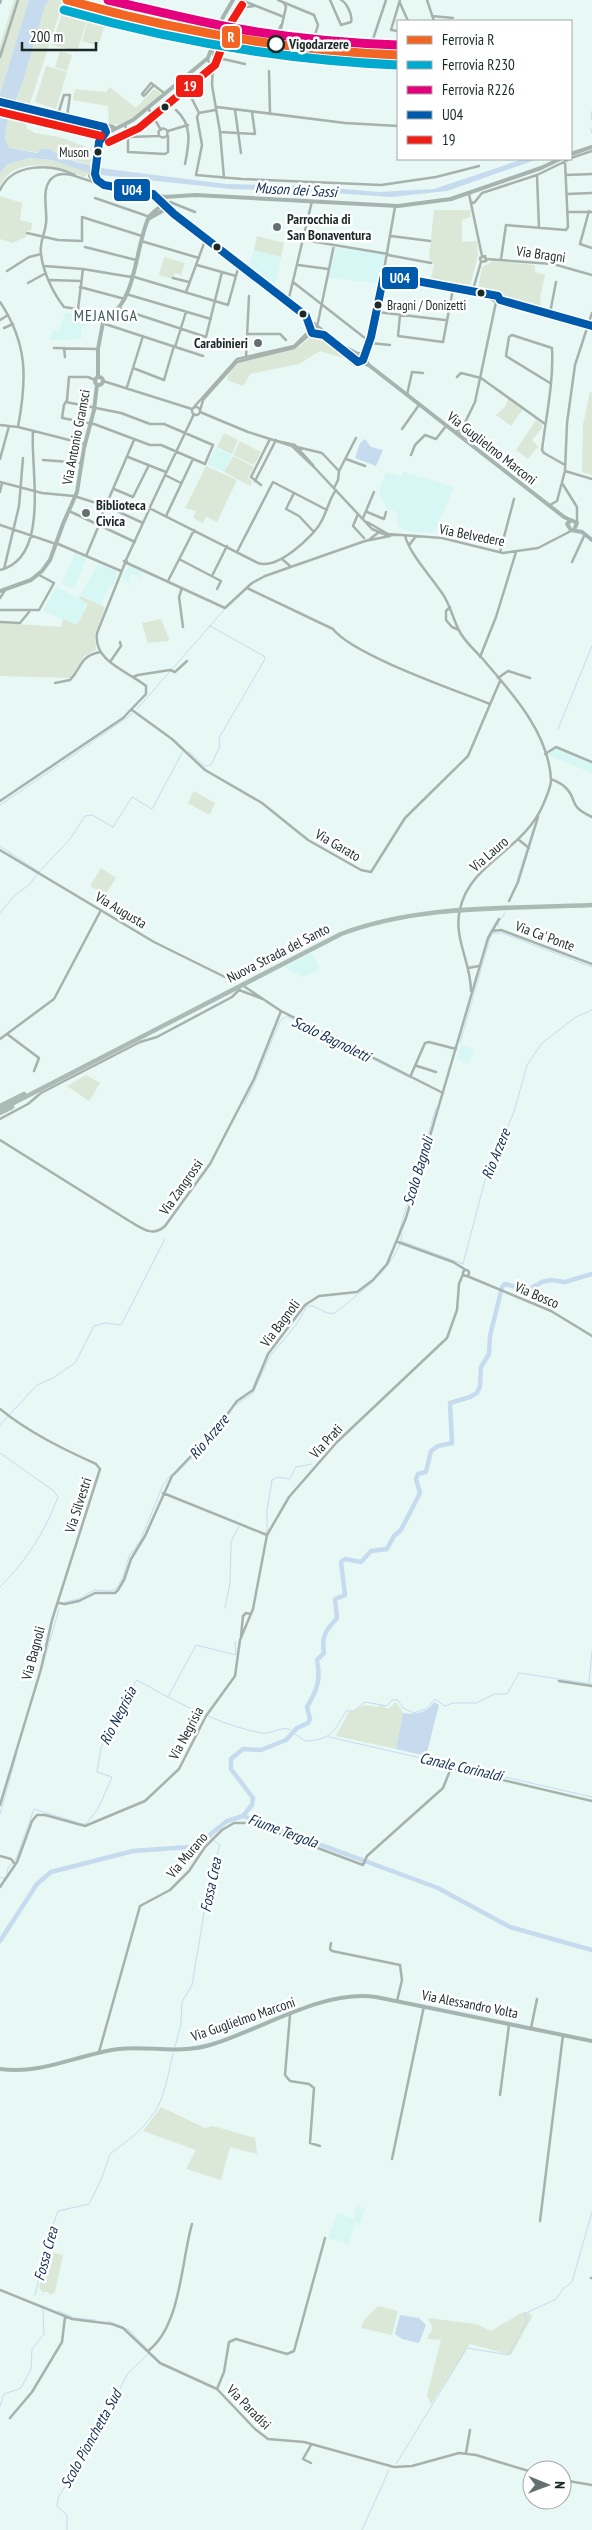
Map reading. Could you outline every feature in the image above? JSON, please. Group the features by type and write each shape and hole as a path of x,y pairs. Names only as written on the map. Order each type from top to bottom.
{"highway":[{"name":"Nuova Strada del Santo","path":"38,1090 341,934 364,925 422,913 592,905"},
{"path":"0,1106 38,1090"},
{"path":"0,1111 27,1099 38,1090"}],"main road":[{"path":"101,133 126,125 210,57 223,16 232,0"},
{"path":"0,102 87,124 118,127"},
{"path":"87,124 101,133"},
{"path":"87,124 97,137 98,147"},
{"path":"90,177 102,126"},
{"path":"101,133 102,126"},
{"path":"572,154 592,149"},
{"path":"167,202 176,197 202,196 312,200 395,206 432,203 469,194 551,166 562,160"},
{"path":"90,177 94,182 104,185 153,194 167,202 170,209 185,222"},
{"path":"90,177 104,185"},
{"path":"167,202 171,212"},
{"name":"Via Antonio Gramsci","path":"39,575 49,562 76,497 84,444 94,407 98,349 105,316 118,308 126,297 142,238 152,217 167,202"},
{"path":"152,217 166,210 171,212 288,302 316,326 345,348 358,353 363,359"},
{"path":"101,332 105,324 105,316 108,312 111,314"},
{"path":"309,320 310,329 314,334 326,337 355,358 363,359"},
{"path":"310,329 316,326"},
{"path":"314,334 316,326"},
{"path":"355,358 358,353"},
{"name":"Via Guglielmo Marconi","path":"363,359 407,396 564,518 577,524"},
{"name":"Via Antonio Gramsci","path":"97,378 103,381 97,385"},
{"name":"Via Guglielmo Marconi","path":"564,518 567,525"},
{"path":"571,520 567,525 573,530 584,533"},
{"path":"573,530 577,524 592,540"},
{"path":"2,590 22,584 39,575"},
{"name":"Via Guglielmo Marconi","path":"0,2068 33,2070 100,2053 127,2049 174,2050 200,2048 343,1996"},
{"name":"Via Alessandro Volta","path":"343,1996 368,1996 397,2001 592,2041"}],"street":[{"path":"0,57 18,0"},
{"path":"256,6 239,8 241,0 284,17"},
{"path":"216,30 309,40 315,35 318,27 314,15 278,0"},
{"path":"330,0 341,25 344,25 351,22 352,19 345,3 341,0"},
{"path":"371,46 386,0"},
{"path":"427,0 434,20"},
{"path":"400,1 408,20"},
{"path":"397,31 391,30 400,1"},
{"path":"283,2 286,11"},
{"path":"278,38 277,33 286,11 290,6 294,6"},
{"path":"432,16 453,18"},
{"path":"282,24 283,33 290,39"},
{"path":"266,36 277,33"},
{"path":"210,57 245,64"},
{"path":"210,57 213,69 213,91 220,132 224,178"},
{"path":"210,57 213,69"},
{"path":"269,70 270,114"},
{"path":"154,85 144,96 142,94 152,83 166,93"},
{"path":"179,83 192,99 199,113 197,117 202,148 196,173 224,178 386,184 430,178 479,166"},
{"path":"58,116 65,94 71,97 67,118"},
{"path":"148,108 160,130 159,136"},
{"path":"199,113 216,108 345,123 397,126"},
{"path":"176,110 188,126 189,143 186,164"},
{"path":"235,110 241,153"},
{"path":"220,132 255,134 252,112"},
{"path":"126,125 128,152 165,154 168,152 168,131"},
{"path":"160,130 168,131 188,126"},
{"path":"128,135 168,136"},
{"path":"572,158 592,149"},
{"path":"501,259 506,225 566,230 568,227 568,194 562,160"},
{"path":"471,202 474,203 482,192 526,175 537,175 551,166"},
{"path":"0,190 10,176 26,169 56,169 75,176"},
{"path":"90,177 60,174 49,181 46,194 47,219 40,254 46,274 64,307 105,316"},
{"path":"566,175 592,174"},
{"path":"537,175 539,228"},
{"path":"568,194 592,193"},
{"path":"469,194 482,256 472,294"},
{"path":"95,198 152,217"},
{"path":"288,302 312,200"},
{"path":"167,202 195,212"},
{"path":"363,359 372,337 395,206"},
{"path":"568,212 590,212 581,233 580,244 592,248"},
{"path":"26,233 58,240 82,241 82,218 199,258"},
{"path":"391,236 430,241"},
{"path":"186,292 193,267 197,265 206,238"},
{"path":"304,240 431,263"},
{"path":"316,326 334,246"},
{"path":"85,247 136,260"},
{"path":"7,271 29,257 40,254"},
{"path":"481,262 484,262 486,259 482,256"},
{"name":"Via Bragni","path":"486,259 553,264 592,275"},
{"path":"44,266 83,269 131,277 228,305 239,264"},
{"path":"197,265 236,276"},
{"path":"298,265 328,269"},
{"path":"78,309 83,269"},
{"path":"118,308 206,337 222,272"},
{"path":"28,283 46,274"},
{"path":"384,276 472,294 496,296 500,300 592,326"},
{"path":"173,278 188,282"},
{"path":"50,281 81,281"},
{"path":"293,282 369,343 390,345"},
{"path":"550,313 556,282"},
{"path":"80,287 211,319"},
{"path":"400,315 398,336 443,342 445,340 445,320 453,290"},
{"path":"472,294 495,302 500,300"},
{"path":"246,357 249,296"},
{"path":"457,434 466,423 475,402 496,296"},
{"path":"0,302 13,324 22,353 24,379 18,427"},
{"path":"133,368 164,380 186,312"},
{"path":"377,312 445,320"},
{"path":"549,506 557,501 565,471 567,423 574,365 592,313"},
{"path":"0,320 8,315"},
{"path":"4,328 13,324"},
{"path":"105,324 203,356"},
{"path":"193,408 234,361 294,346 310,329"},
{"path":"247,334 280,334 286,340"},
{"path":"246,357 294,348 308,336 314,334"},
{"path":"550,384 506,356 509,337 512,335 551,345 553,354 550,384 542,450 566,465"},
{"path":"127,388 143,336"},
{"path":"363,337 372,337"},
{"path":"358,353 369,343"},
{"path":"54,348 98,349"},
{"path":"64,348 65,357"},
{"path":"407,396 412,372 424,373"},
{"path":"457,377 461,373 480,378 545,424"},
{"path":"66,402 121,413 150,424 164,424 214,446 205,464 161,445 152,446 90,423 62,418 69,378 97,378"},
{"path":"200,412 202,402 220,378"},
{"path":"103,381 193,408 248,432 322,453 338,471"},
{"path":"402,429 419,405"},
{"path":"0,801 75,752 132,710 144,696 147,689 110,662 100,652 97,633 121,571 194,414 193,408"},
{"path":"194,414 200,412"},
{"path":"457,434 459,428 466,423"},
{"path":"0,425 18,427 84,444"},
{"path":"0,459 9,426"},
{"path":"411,455 415,445 425,435 436,439 447,426 459,428"},
{"path":"2,569 18,561 35,515 36,492 33,432"},
{"path":"261,485 251,477 270,438"},
{"path":"150,509 262,564 282,559 314,532 327,510 338,480 338,471 356,438"},
{"path":"86,556 134,440"},
{"path":"277,440 294,448 358,514 380,533 398,536"},
{"path":"255,482 277,440"},
{"path":"299,447 313,466"},
{"path":"128,457 166,473 182,483"},
{"path":"2,569 19,506 23,458"},
{"path":"346,458 365,466"},
{"path":"166,516 193,459"},
{"path":"42,460 82,463"},
{"path":"114,489 133,497 149,465"},
{"path":"565,471 592,480"},
{"path":"237,552 273,482 327,510"},
{"path":"0,492 1,483 36,492 76,497 106,506 143,523"},
{"path":"562,483 576,506 577,524"},
{"path":"364,519 374,492"},
{"path":"294,493 286,509 299,516 314,532"},
{"path":"500,552 514,499"},
{"path":"69,512 135,542"},
{"path":"367,512 384,519 386,512"},
{"path":"571,520 577,513"},
{"path":"358,514 353,526 365,539"},
{"path":"364,519 374,533 373,538"},
{"path":"0,525 56,544 121,571"},
{"path":"560,537 567,525"},
{"path":"372,529 390,536"},
{"path":"168,581 194,530"},
{"name":"Via Belvedere","path":"407,536 442,538 500,552 516,552 538,548 573,530"},
{"path":"373,538 380,533"},
{"path":"572,562 584,533"},
{"path":"126,562 226,608 262,577 365,539 407,536"},
{"name":"Via Lauro","path":"407,536 450,607 459,630 537,730 545,754 550,779 518,882 509,901"},
{"path":"411,545 416,536"},
{"path":"212,576 227,546"},
{"path":"480,656 496,617 516,552"},
{"path":"179,558 221,581 217,589"},
{"path":"282,559 290,566"},
{"path":"114,568 119,576"},
{"path":"0,610 29,612 40,610 54,583 39,575"},
{"path":"182,588 179,597 182,627"},
{"path":"247,588 333,630 343,640 414,674 490,704"},
{"path":"0,598 2,590"},
{"name":"Via Lauro","path":"450,607 446,611 446,620 452,627 459,630"},
{"path":"0,622 20,623 29,612"},
{"path":"110,662 121,646 120,642"},
{"path":"55,683 70,680 82,660 100,652"},
{"path":"133,678 138,674 176,671 187,661"},
{"path":"499,680 508,671 530,678"},
{"name":"Via Garato","path":"132,710 172,739 205,770 262,803 308,840 361,870 371,872 405,818 468,756 499,680"},
{"path":"545,754 556,747 592,762"},
{"path":"550,779 567,789 575,807 579,811 592,816"},
{"name":"Via Lauro","path":"467,968 458,926 465,894 478,875 519,840 538,816"},
{"name":"Via Lauro","path":"519,840 529,848"},
{"name":"Via Augusta","path":"0,850 154,942 235,982"},
{"path":"0,1039 54,999 101,910"},
{"name":"Via Bagnoli","path":"0,1806 59,1603 65,1604 79,1601 95,1593 115,1593 118,1590 124,1580 130,1560 145,1536 163,1493 175,1472 215,1431 232,1406 253,1390 270,1352 307,1303 319,1296 351,1294 365,1287 384,1268 398,1242 480,964 490,933 499,919"},
{"path":"496,924 499,930"},
{"name":"Via Ca' Ponte","path":"490,933 499,930 592,964"},
{"path":"467,968 477,967 480,964"},
{"name":"Via Bagnoli","path":"467,968 472,992"},
{"path":"245,987 281,1011 443,1091"},
{"path":"0,1119 28,1104 41,1093 140,1042 146,1042 232,997 239,990 263,998"},
{"name":"Via Zangrossi","path":"0,1140 130,1222 148,1232 158,1232 165,1226 210,1164 254,1079 281,1011"},
{"path":"7,1034 39,1058 34,1071"},
{"path":"411,1076 427,1042 456,1049"},
{"path":"417,1066 436,1072"},
{"path":"398,1242 453,1262 462,1268 465,1274"},
{"name":"Via Bosco","path":"465,1274 498,1290 560,1315 592,1336"},
{"name":"Via Prati","path":"268,1536 289,1497 308,1472 322,1460 336,1442 447,1338 457,1310 465,1274"},
{"name":"Via Silvestri","path":"0,1409 58,1446 96,1464 100,1469 59,1603"},
{"path":"163,1493 268,1536"},
{"name":"Via Negrisia","path":"0,1887 36,1815 45,1815 85,1826 146,1801 179,1769 207,1715 235,1676 241,1638 251,1614 268,1536"},
{"path":"241,1638 243,1616 251,1614"},
{"path":"559,1681 592,1686"},
{"name":"Via Murano","path":"100,2053 140,1906 170,1890 186,1875 200,1852 222,1830 234,1823 251,1823 360,1864 364,1863 366,1858 444,1788 452,1768 592,1801"},
{"path":"0,1856 14,1862"},
{"path":"331,1943 330,1949 332,1952 400,1965 402,1980 397,2001"},
{"path":"531,2028 536,2000"},
{"path":"392,2159 424,2006"},
{"path":"290,2015 285,2075 290,2081 309,2084 314,2088 310,2143 320,2146"},
{"path":"500,2095 510,2024"},
{"path":"540,2220 564,2035"},
{"path":"149,2350 164,2334 176,2305 186,2245 192,2224"},
{"path":"217,2389 232,2339 287,2354 294,2351 325,2238"},
{"name":"Via Paradisi","path":"0,2290 65,2317 120,2327 129,2332 169,2368 217,2389 265,2437 273,2441 297,2441 401,2467 453,2454 466,2453 522,2469"},
{"path":"10,2418 32,2392 62,2342 65,2317"},
{"path":"466,2453 470,2430"},
{"path":"311,2445 303,2459 311,2463"},
{"path":"572,2482 592,2485"}],"shaded area":[{"path":"336,248 385,254 379,283 329,278"},
{"path":"254,250 281,257 274,286 249,267"},
{"path":"66,313 89,314 88,326 82,326 81,339 49,340 53,329 58,331"},
{"path":"216,448 232,455 224,472 207,464"},
{"path":"386,472 401,477 403,472 454,487 434,533 407,531 398,526 397,512 387,509 379,491"},
{"path":"75,553 86,559 74,589 62,584"},
{"path":"98,564 114,570 117,574 113,587 109,586 101,605 80,595"},
{"path":"129,565 143,571 138,581 138,576 131,574 129,580 132,586 122,578"},
{"path":"56,587 87,602 77,625 43,611"},
{"path":"555,748 592,763 592,773 548,755"},
{"path":"312,953 320,968 303,977 285,967"},
{"path":"461,1045 474,1049 469,1064 457,1059"},
{"path":"357,2206 365,2208 360,2224 355,2223 349,2244 328,2238 337,2213 354,2219"}],"green space":[{"path":"14,0 29,0 0,94 0,45"},
{"path":"49,0 64,0 29,106 30,112 26,128 35,133 59,137 92,149 90,165 54,155 9,148 5,143 7,123 23,81 45,6"},
{"path":"64,6 89,14 77,52 52,45"},
{"path":"90,13 107,18 98,46 82,41"},
{"path":"60,51 72,55 67,71 55,67"},
{"path":"305,55 397,59 397,65 306,60"},
{"path":"46,66 67,72 56,109 35,102"},
{"path":"110,87 136,108 154,89 161,93 138,115 123,122 109,125 108,106 73,100 75,89 106,92"},
{"path":"30,158 52,160 88,172 88,174 84,177 62,169 38,165 26,166 7,176 0,186 0,173 8,164"},
{"path":"0,196 22,203 20,220 32,223 31,231 27,230 26,237 12,243 0,239"},
{"path":"434,210 470,210 471,217 462,220 462,242 477,241 478,256 469,289 430,282 434,265 429,258"},
{"path":"257,236 284,243 281,257 254,250"},
{"path":"164,257 185,263 181,275 175,273 173,279 159,275"},
{"path":"493,261 535,265 535,272 545,275 540,297 541,306 506,297 500,292 494,292 492,288 486,292 478,290 482,267"},
{"path":"320,335 352,358 354,360 353,365 349,364 347,359 320,351 299,364 250,374 243,386 227,380 237,364 245,360 294,349 310,338"},
{"path":"590,392 592,393 592,475 582,472 583,425"},
{"path":"508,399 523,409 511,426 496,415 505,407"},
{"path":"536,420 542,425 542,428 532,440 539,448 528,459 516,450"},
{"path":"224,433 238,440 232,454 217,447"},
{"path":"240,441 261,452 254,465 233,455"},
{"path":"233,456 254,467 248,477 252,482 250,486 224,472"},
{"path":"206,466 237,480 217,522 201,514 206,517 203,523 193,518 196,511 185,508"},
{"path":"80,596 105,607 95,634 96,650 84,656 71,678 0,676 0,623 61,627 63,619 77,625 88,604 79,598"},
{"path":"161,619 169,639 168,641 148,643 142,623"},
{"path":"194,791 215,803 210,814 188,803"},
{"path":"101,868 116,878 105,895 90,886"},
{"path":"86,1075 100,1083 89,1101 67,1086"},
{"path":"396,1702 403,1713 396,1749 336,1736 348,1713 364,1705 377,1707 381,1705 388,1709"},
{"path":"161,2107 205,2128 213,2126 255,2138 257,2154 230,2147 221,2180 186,2169 196,2150 143,2131"},
{"path":"50,2252 63,2255 55,2292 50,2295 48,2292 42,2292 39,2287"},
{"path":"378,2306 398,2311 392,2335 361,2328 364,2320"},
{"path":"523,2312 530,2313 532,2317 511,2355 470,2344 431,2404 427,2396 441,2340 427,2339 433,2328 428,2318 476,2324 491,2331"}],"water":[{"path":"29,0 49,0 45,6 23,81 7,123 5,140 9,148 37,153 42,149 50,149 60,156 76,162 107,169 226,184 310,186 379,192 434,189 520,160 535,160 447,191 391,197 303,191 231,189 92,174 52,160 30,158 8,164 0,173 0,94"},
{"path":"365,439 371,447 383,450 376,466 355,458 360,443"},
{"path":"434,1702 439,1705 426,1756 396,1749 403,1713 412,1714 420,1712 428,1709"},
{"path":"400,2315 419,2318 426,2325 419,2343 402,2339 395,2334"}],"waterway":[{"path":"591,120 592,111"},
{"name":"Muson dei Sassi","path":"590,128 592,133"},
{"path":"137,709 224,610"},
{"path":"189,752 205,766 211,765 220,746 219,738 265,659 264,656 210,626"},
{"name":"Scolo Bagnoli","path":"558,729 592,646"},
{"path":"62,763 132,714"},
{"path":"39,872 70,839 85,816 92,815 113,827 132,797 152,809 182,753"},
{"path":"0,805 59,765"},
{"name":"Scolo Bagnoli","path":"517,880 533,829"},
{"path":"0,846 39,872 29,885 15,895 0,913"},
{"name":"Scolo Bagnoli","path":"499,927 498,923 505,913"},
{"name":"Scolo Bagnoli","path":"460,1043 493,933 502,933 592,967"},
{"name":"Rio Arzere","path":"401,1241 463,1264 486,1176 514,1112 527,1065 542,1043 576,1017 592,1010"},
{"name":"Scolo Bagnoletti","path":"244,1104 280,1021 287,1016 410,1078"},
{"name":"Scolo Bagnoli","path":"399,1232 436,1108"},
{"name":"Scolo Bagnoli","path":"401,1240 402,1234"},
{"name":"Scolo Bagnoletti","path":"0,1425 37,1385 53,1378 75,1363 94,1326 105,1323 121,1325 165,1239"},
{"name":"Rio Arzere","path":"236,1405 253,1393 270,1356 296,1325 307,1306 327,1313 335,1313 380,1274 388,1265 400,1244"},
{"path":"243,1816 252,1805 253,1798 231,1769 231,1759 243,1749 261,1750 286,1740 297,1728 308,1723 310,1719 307,1707 316,1690 318,1679 317,1660 324,1653 323,1642 325,1634 337,1618 335,1599 345,1595 341,1562 345,1559 361,1562 371,1551 387,1549 394,1536 401,1530 420,1493 416,1479 418,1474 426,1472 431,1451 438,1446 452,1443 450,1403 477,1393 480,1386 481,1367 489,1354 490,1336 502,1287 505,1284 528,1290 542,1282 551,1280 565,1282 592,1274"},
{"name":"Rio Arzere","path":"175,1475 220,1429 229,1414"},
{"name":"Scolo Bagnoletti","path":"0,1453 54,1491 58,1497 34,1545 0,1587"},
{"path":"265,1533 267,1531 267,1510 272,1480 277,1477 290,1479 296,1467 312,1464"},
{"name":"Rio Arzere","path":"65,1602 79,1599 94,1590 110,1591 117,1588 123,1577 129,1556 140,1541 163,1485 171,1475"},
{"path":"225,1608 230,1583 231,1542 239,1526"},
{"name":"Rio Arzere","path":"35,1692 59,1609"},
{"path":"168,1697 196,1645 236,1655 235,1642"},
{"path":"589,1683 592,1651"},
{"name":"Rio Negrisia","path":"295,1734 305,1741 321,1739 335,1729 346,1711 354,1711 365,1702 387,1706 392,1700 398,1700 403,1708 414,1713 427,1708 435,1699 445,1706 453,1703 476,1703 495,1694 507,1694 519,1673 592,1684"},
{"name":"Rio Negrisia","path":"7,1874 8,1868 16,1859 34,1809 82,1824 86,1824 98,1809 112,1777 97,1772 101,1748 137,1680 182,1704 229,1724 261,1733 284,1729 291,1730"},
{"name":"Canale Corinaldi","path":"329,1737 592,1797"},
{"name":"Rio Arzere","path":"0,1814 17,1753"},
{"name":"Fiume Tergola","path":"0,1941 37,1884 51,1872 133,1851 189,1847 201,1842 227,1821 243,1816 438,1888 510,1927 592,1950"},
{"name":"Fossa Crea","path":"175,2047 181,2024 182,2002 192,1985 210,1877 220,1845 214,1841"},
{"name":"Rio Negrisia","path":"0,1878 5,1878"},
{"name":"Fossa Crea","path":"35,2295 50,2233 58,2211 89,2204 101,2180 110,2154 138,2132 155,2112 164,2092 173,2054"},
{"path":"396,2464 467,2348 509,2355 527,2321 524,2314 556,2299 563,2289 572,2282 592,2212"},
{"name":"Fossa Crea","path":"0,2406 4,2394 21,2388 31,2369 32,2349 44,2334 43,2309"},
{"name":"Scolo Pionchetta Sud","path":"58,2311 75,2318 95,2320"},
{"name":"Scolo Pionchetta Sud","path":"108,2321 129,2330 150,2352"},
{"name":"Scolo Pionchetta Sud","path":"67,2530 67,2515 57,2506 58,2498 97,2433 128,2373 148,2354"},
{"path":"362,2530 389,2470"}],"rail line":[{"name":"R","path":"67,0 190,30 273,44 397,55"},
{"name":"R226","path":"108,0 239,29 318,40 397,45"},
{"name":"R230","path":"64,10 188,40 271,54 397,65"}],"transit line":[{"name":"19","path":"109,142 139,128 215,65 232,21 242,5"},
{"name":"U04","path":"0,102 104,127 106,132 99,142 95,174 97,180 104,185 153,194 174,214 306,316 312,333 324,335 358,362 363,360 371,337 384,275 498,296 500,300 592,326"},
{"name":"19","path":"0,112 101,136"}],"place":[{"name":"Vigodarzere","path":"276,44"},
{"name":"Muson","path":"98,152"},
{"name":"Parrocchia di San Bonaventura","path":"277,227"},
{"name":"Bragni / Donizetti","path":"378,305"},
{"name":"Carabinieri","path":"258,343"},
{"name":"Biblioteca Civica","path":"86,513"}],"district":[{"name":"MEJANIGA","path":"106,315"}]}
